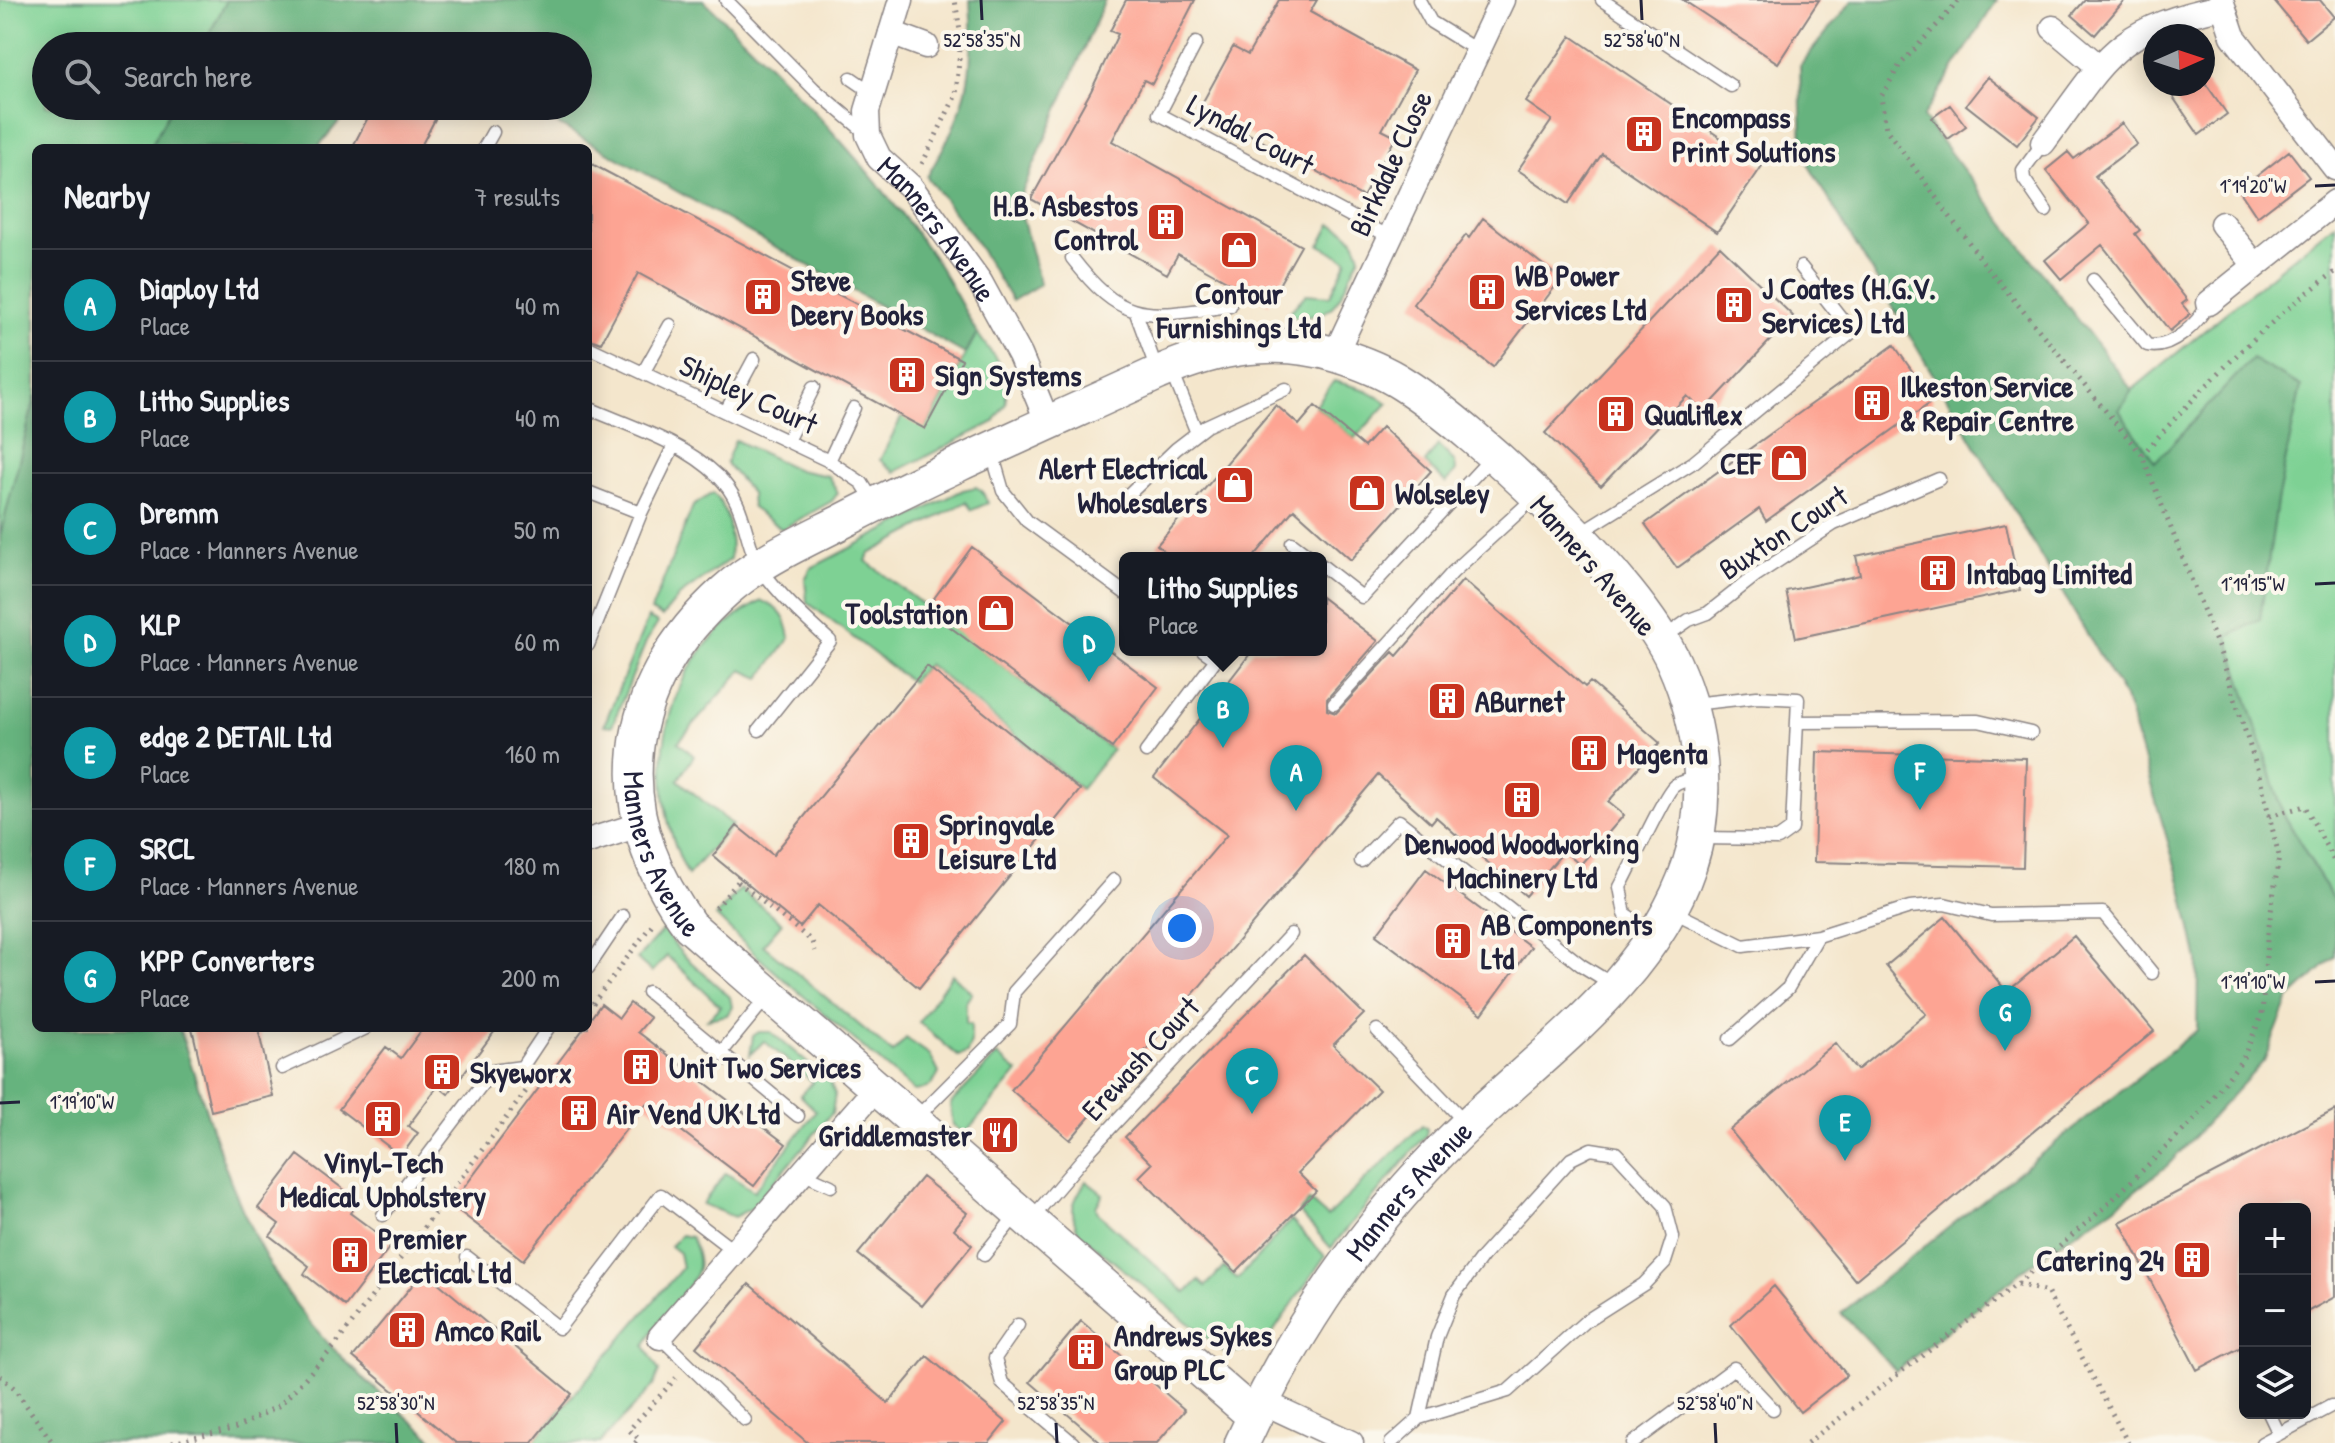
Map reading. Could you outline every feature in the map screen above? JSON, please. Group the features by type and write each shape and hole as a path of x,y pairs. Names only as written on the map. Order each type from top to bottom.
{"street":[{"name":"Manners Avenue","path":"901,0 867,111 868,135 879,158 911,187 980,282 1020,355 1048,423"},
{"name":"Birkdale Close","path":"1335,354 1502,0"},
{"path":"2043,143 2098,66 2136,33 2221,3 2233,36 2335,168"},
{"path":"2053,28 2098,66"},
{"path":"891,33 926,46"},
{"path":"2209,303 2335,202"},
{"path":"2222,224 2255,265"},
{"name":"Manners Avenue","path":"1253,1421 1303,1329 1349,1260 1409,1184 1468,1124 1591,1011 1662,922 1690,862 1701,777 1700,754 1689,704 1674,661 1621,586 1535,497 1492,457 1402,384 1372,367 1335,354 1299,347 1250,346 1191,358 1048,423 875,504 727,589 675,644 649,694 638,737 635,769 639,825 671,900 696,932 1025,1216 1253,1421 1351,1443"},
{"path":"592,840 639,825"},
{"path":"660,1337 876,1088"}],"lane":[{"path":"726,0 814,89 868,135"},
{"path":"1419,0 1431,22 1478,51"},
{"path":"1602,0 1731,86"},
{"name":"Lyndal Court","path":"1196,43 1159,114 1390,237"},
{"path":"851,78 873,93"},
{"path":"486,144 493,132"},
{"path":"2043,143 2023,170 2024,179 2046,211"},
{"path":"1072,258 1095,288 1115,304 1136,313 1155,316 1230,306"},
{"path":"1575,536 1694,462 1852,332 1801,267"},
{"path":"2093,280 2147,345 2154,347 2163,347 2201,318 2209,303"},
{"path":"1136,313 1197,433"},
{"path":"643,373 670,325"},
{"name":"Shipley Court","path":"592,349 829,461 862,483 875,504"},
{"path":"726,411 754,359"},
{"path":"788,439 814,387"},
{"path":"1128,495 1197,433 1225,415 1286,389"},
{"path":"829,461 854,408"},
{"path":"592,410 674,445 719,477 742,508 760,568 800,614 830,641 759,730"},
{"path":"592,635 641,513 674,445"},
{"path":"991,450 1003,491 1027,521 1119,589"},
{"path":"1327,570 1362,597 1492,457"},
{"name":"Buxton Court","path":"1661,640 1689,620 1708,613 1755,576 1834,524 1939,479"},
{"path":"592,494 641,513"},
{"path":"1334,704 1453,572 1535,497"},
{"path":"1292,543 1304,552"},
{"path":"1146,752 1216,659 1212,656"},
{"path":"1689,704 1757,697 1798,699 1792,829 1778,839 1695,838"},
{"path":"1797,722 1978,721 2031,733"},
{"path":"1701,777 1674,785 1664,796 1643,848 1620,887 1625,914 1743,946 1818,936 1921,906 1944,904 1991,915 2103,913 2152,973"},
{"path":"1361,861 1399,821 1581,965 1614,985"},
{"path":"914,1120 1010,1024 1014,992 1114,880"},
{"path":"592,962 623,916"},
{"name":"Erewash Court","path":"984,1255 1091,1149 1291,934"},
{"path":"1730,1039 1788,988 1818,936"},
{"path":"648,992 798,1116"},
{"path":"721,1053 768,995"},
{"path":"1377,1030 1468,1124"},
{"path":"282,1068 358,1032"},
{"path":"383,1215 492,1071 522,1067 545,1032"},
{"path":"1391,1443 1419,1418 1508,1391 1586,1321 1622,1299 1660,1269 1673,1237 1670,1215 1616,1153 1591,1149 1571,1159 1462,1281 1445,1313 1419,1418"},
{"path":"802,1173 831,1186"},
{"path":"467,1257 559,1328 661,1195 734,1251"},
{"path":"1018,1325 995,1358 1002,1383 1073,1443"},
{"path":"660,1337 745,1420"},
{"path":"1633,1443 1734,1368 1773,1409"},
{"path":"2262,1443 2331,1406"},
{"path":"2272,1419 2279,1434"}],"path":[{"path":"911,187 956,95 961,37 955,0"},
{"path":"1807,1443 2017,1284 2109,1203 2196,1118 2242,1060 2262,1015 2267,940 2279,856 2220,652 2142,455 1986,266 1886,129 1881,97 1899,66 1960,0"},
{"path":"2142,455 2191,400 2310,289 2335,272"},
{"path":"2269,816 2305,806 2335,863"},
{"path":"696,932 739,880 812,941 815,951"},
{"path":"592,1005 671,900"},
{"path":"172,1443 236,1428 280,1405 334,1347 536,1079"},
{"path":"2017,1284 2032,1285 2047,1292 2128,1443"},
{"path":"635,1443 639,1439 629,1430 679,1375 667,1364 660,1337"},
{"path":"0,1376 14,1388 53,1443"}],"green space":[{"path":"0,0 297,0 286,32 32,32 32,120 255,120 247,144 32,144 32,728 0,785"},
{"path":"227,0 703,0 796,93 887,195 938,264 977,333 965,354 551,120 592,120 592,32 210,32"},
{"path":"970,0 1105,0 1018,202 1040,284 1012,301 972,236 927,177 951,132 965,93 971,52"},
{"path":"1853,0 1997,0 1923,117 2132,390 2119,410 2155,462 2252,359 2301,386 2277,502 2260,619 2228,637 2283,813 2335,903 2335,956 2289,999 2264,1061 2168,1165 2113,1208 2048,1251 1896,1371 1841,1313 2197,1030 2198,961 2183,892 2125,698 1802,154 1800,65"},
{"path":"165,120 340,120 320,144 152,144"},
{"path":"2335,223 2335,903 2283,813 2227,637 2119,410 2132,390"},
{"path":"1331,224 1350,236 1360,256 1341,295 1327,311 1317,315 1286,316 1306,294 1330,296 1347,260 1320,245"},
{"path":"977,333 998,362 1006,385 1006,403 994,422 895,472 880,460 902,416 926,428"},
{"path":"1334,381 1363,389 1388,403 1354,439 1315,406"},
{"path":"32,410 32,1032 180,1032 236,1194 284,1287 335,1351 437,1443 0,1443 0,536"},
{"path":"735,440 798,470 828,476 838,493 832,501 782,529 752,508 751,493 726,463"},
{"path":"1438,445 1455,462 1456,471 1446,483 1425,463"},
{"path":"976,487 988,503 972,510 966,502 869,554 866,561 1112,750 1081,789 928,664 911,682 807,602 805,579 811,568 963,490"},
{"path":"713,493 729,524 730,559 679,596 662,617 651,611 693,506"},
{"path":"762,601 782,615 790,638 760,678 742,670 678,742 694,756 678,780 732,825 688,875 673,838 665,800 663,760 668,722 681,685 701,652 728,623"},
{"path":"648,618 658,623 646,642 612,726 604,725"},
{"path":"740,889 782,923 763,945 893,1053 906,1038 930,1055 939,1073 932,1084 914,1091 758,957 716,916"},
{"path":"663,930 682,954 730,997 732,1007 727,1015 708,1019 720,1006 667,956 652,972 637,959"},
{"path":"952,974 972,993 966,1002 966,1023 971,1024 971,1042 967,1053 958,1056 919,1022"},
{"path":"759,1032 771,1032 830,1082 835,1094 832,1113 752,1208 734,1217 702,1204 726,1173 754,1191 816,1111 800,1095 813,1082 764,1041 750,1055 753,1036"},
{"path":"997,1055 1018,1072 965,1134 953,1125 950,1104"},
{"path":"1422,1125 1427,1129 1426,1135 1331,1248 1299,1212 1309,1201 1327,1217"},
{"path":"1086,1181 1103,1194 1096,1207 1098,1213 1186,1293 1199,1280 1206,1286 1224,1267 1238,1279 1291,1220 1325,1256 1267,1341 1252,1350 1225,1353 1079,1233 1073,1212"},
{"path":"681,1235 691,1237 698,1256 698,1268 645,1346 659,1371 653,1386 600,1443 532,1443 682,1268 679,1253 670,1246"}],"building":[{"path":"1126,0 1195,0 1152,84 1144,80 1112,141 1301,246 1268,304 1178,254 1167,274 1031,199 1091,91 1118,34 1110,31"},
{"path":"1279,0 1317,0 1310,12 1415,70 1382,130 1396,137 1363,197 1200,107 1233,47 1248,55"},
{"path":"1683,0 1819,0 1778,63"},
{"path":"2085,0 2125,0 2095,35 2072,15"},
{"path":"2273,0 2320,0 2334,17 2306,40"},
{"name":"Encompass Print Solutions","path":"1571,36 1762,166 1717,232 1602,154 1568,204 1518,170 1552,120 1526,102"},
{"path":"1988,77 2039,117 2017,145 1966,105"},
{"path":"2172,96 2214,96 2227,114 2199,135"},
{"path":"1950,105 1966,126 1948,139 1932,118"},
{"path":"367,120 435,120 422,144 354,144"},
{"path":"2122,123 2137,144 2095,176 2140,230 2135,234 2187,300 2182,304 2190,314 2170,331 2102,245 2061,279 2045,260 2089,223 2046,170 2068,152 2074,159"},
{"path":"2289,151 2309,177 2257,217 2239,190"},
{"path":"592,164 962,360 925,429 638,273 601,343 592,340"},
{"name":"WB Power Services Ltd","path":"1483,218 1561,279 1493,367 1413,304 1466,235 1469,238"},
{"path":"1720,246 1793,316 1704,411 1687,396 1601,486 1545,433"},
{"path":"1894,345 1933,401 1766,521 1759,509 1677,568 1645,524"},
{"path":"1276,405 1299,425 1315,406 1364,447 1382,427 1431,471 1351,560 1294,509 1258,552 1165,552 1157,545"},
{"path":"2006,524 2020,590 1796,638 1786,591 1860,575 1856,556"},
{"path":"972,547 1158,687 1112,748 926,609"},
{"path":"1463,580 1585,687 1590,682 1660,743 1608,802 1624,815 1580,865 1564,851 1526,896 1436,817 1431,823 1378,775 1070,1140 1011,1090 1227,835 1154,778 1248,656 1327,656 1327,602 1378,641 1327,699 1327,710 1336,713 1393,652 1397,656"},
{"name":"Springvale Leisure Ltd","path":"927,666 1080,790 919,988 818,905 800,927 713,856 737,826 773,855"},
{"path":"1817,752 2026,758 2023,867 1814,862"},
{"name":"AB Components Ltd","path":"1426,869 1531,947 1482,1014 1376,935"},
{"path":"1945,917 2007,992 2074,936 2154,1031 1855,1280 1730,1130 1835,1043 1857,1070 1926,1014 1886,966"},
{"path":"1304,955 1364,1014 1333,1045 1379,1090 1298,1173 1316,1191 1236,1272 1139,1177 1152,1164 1125,1137"},
{"path":"630,1003 650,1018 638,1032 786,1144 754,1186 646,1104 523,1260 451,1205 581,1032 592,1032 592,1016 601,1004 619,1018"},
{"path":"193,1032 259,1032 273,1096 211,1111"},
{"path":"420,1032 494,1032 448,1094 438,1086 408,1126 418,1133 401,1156 339,1109 386,1047 401,1058"},
{"name":"Catering 24","path":"2335,1110 2335,1297 2311,1310 2311,1203 2239,1203 2239,1348 2197,1370 2120,1222"},
{"path":"298,1155 359,1201 350,1213 392,1244 345,1306 304,1274 309,1266 270,1236 279,1224 258,1208"},
{"path":"922,1177 967,1213 954,1229 972,1245 922,1306 858,1254"},
{"path":"424,1271 572,1394 532,1443 456,1443 353,1357"},
{"path":"749,1284 888,1403 927,1356 1006,1422 989,1443 808,1443 696,1347"},
{"path":"1774,1286 1847,1375 1800,1412 1731,1325"},
{"name":"Andrews Sykes Group PLC","path":"1081,1321 1185,1410 1157,1443 1101,1443 1030,1382"}],"place":[{"name":"Encompass Print Solutions","path":"1644,134"},
{"name":"H.B. Asbestos Control","path":"1166,222"},
{"name":"Contour Furnishings Ltd","path":"1239,250"},
{"name":"WB Power Services Ltd","path":"1487,292"},
{"name":"Steve Deery Books","path":"763,297"},
{"name":"J Coates (H.G.V. Services) Ltd","path":"1734,305"},
{"name":"Sign Systems","path":"907,375"},
{"name":"Ilkeston Service & Repair Centre","path":"1872,403"},
{"name":"Qualiflex","path":"1616,414"},
{"name":"CEF","path":"1789,463"},
{"name":"Alert Electrical Wholesalers","path":"1235,485"},
{"name":"Wolseley","path":"1367,493"},
{"name":"Intabag Limited","path":"1938,573"},
{"name":"Toolstation","path":"996,613"},
{"name":"KLP","path":"1089,682"},
{"name":"ABurnet","path":"1447,701"},
{"name":"Litho Supplies","path":"1223,748"},
{"name":"Magenta","path":"1589,753"},
{"name":"Denwood Woodworking Machinery Ltd","path":"1522,800"},
{"name":"SRCL","path":"1920,810"},
{"name":"Diaploy Ltd","path":"1296,811"},
{"name":"Springvale Leisure Ltd","path":"911,841"},
{"name":"AB Components Ltd","path":"1453,941"},
{"name":"KPP Converters","path":"2005,1051"},
{"name":"Unit Two Services","path":"641,1067"},
{"name":"Skyeworx","path":"442,1072"},
{"name":"Air Vend UK Ltd","path":"579,1113"},
{"name":"Dremm","path":"1252,1114"},
{"name":"Vinyl-Tech Medical Upholstery","path":"383,1119"},
{"name":"Griddlemaster","path":"1000,1135"},
{"name":"edge 2 DETAIL Ltd","path":"1845,1161"},
{"name":"Premier Electical Ltd","path":"350,1255"},
{"name":"Catering 24","path":"2192,1260"},
{"name":"Amco Rail","path":"407,1330"},
{"name":"Andrews Sykes Group PLC","path":"1086,1352"}]}
